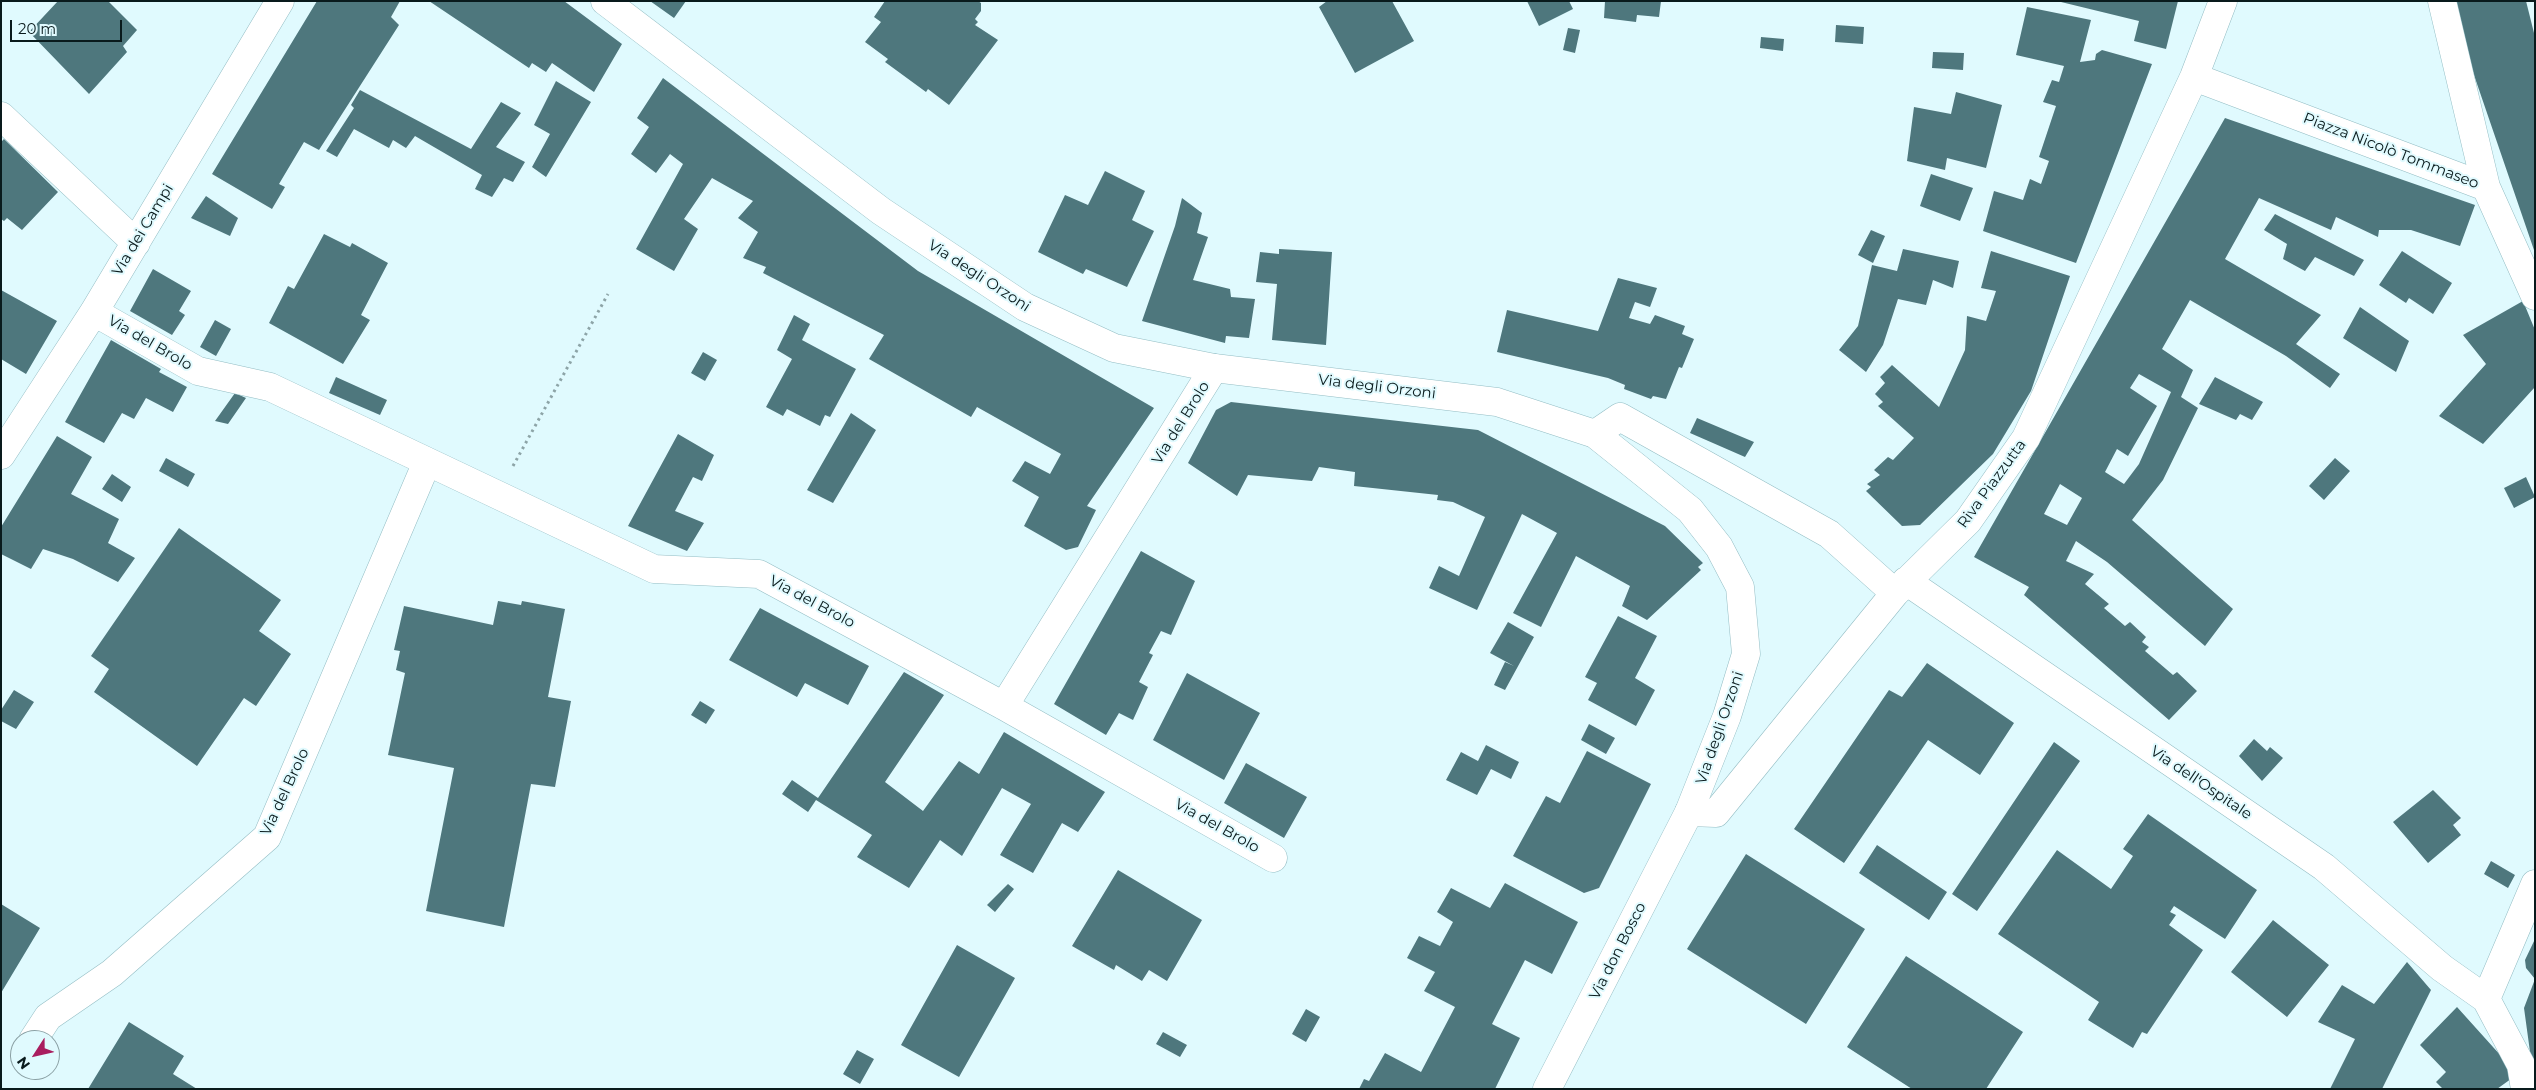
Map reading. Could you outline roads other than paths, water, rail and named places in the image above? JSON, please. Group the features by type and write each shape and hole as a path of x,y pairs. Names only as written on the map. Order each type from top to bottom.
{"street":[{"name":"Via dei Campi","path":"1,455 94,312 280,1"},
{"name":"Via degli Orzoni","path":"605,1 881,211 1024,307 1114,348 1214,368 1497,402 1595,434 1690,510 1719,547 1740,587 1746,654 1728,716 1690,812"},
{"path":"2194,77 2223,1"},
{"name":"Piazza Nicolò Tommaseo","path":"2442,1 2486,187"},
{"name":"Piazza Nicolò Tommaseo","path":"2194,77 2486,187"},
{"name":"Riva Piazzutta","path":"1690,812 1716,813 1900,587 1968,521 2026,438 2194,77"},
{"path":"1,116 136,243"},
{"path":"2486,187 2535,296"},
{"name":"Via del Brolo","path":"94,312 198,371 270,387 654,569 759,574 1004,706 1273,858"},
{"name":"Via del Brolo","path":"1004,706 1214,368"},
{"path":"1595,434 1620,417 1830,534 1900,587"},
{"name":"Via del Brolo","path":"40,1030 48,1018 112,973 267,837 427,462"},
{"name":"Via dell'Ospitale","path":"1900,587 2324,867 2442,968 2486,999"},
{"name":"Via don Bosco","path":"1547,1089 1690,812"},
{"path":"2525,1089 2521,1065 2486,999 2535,884"}]}
